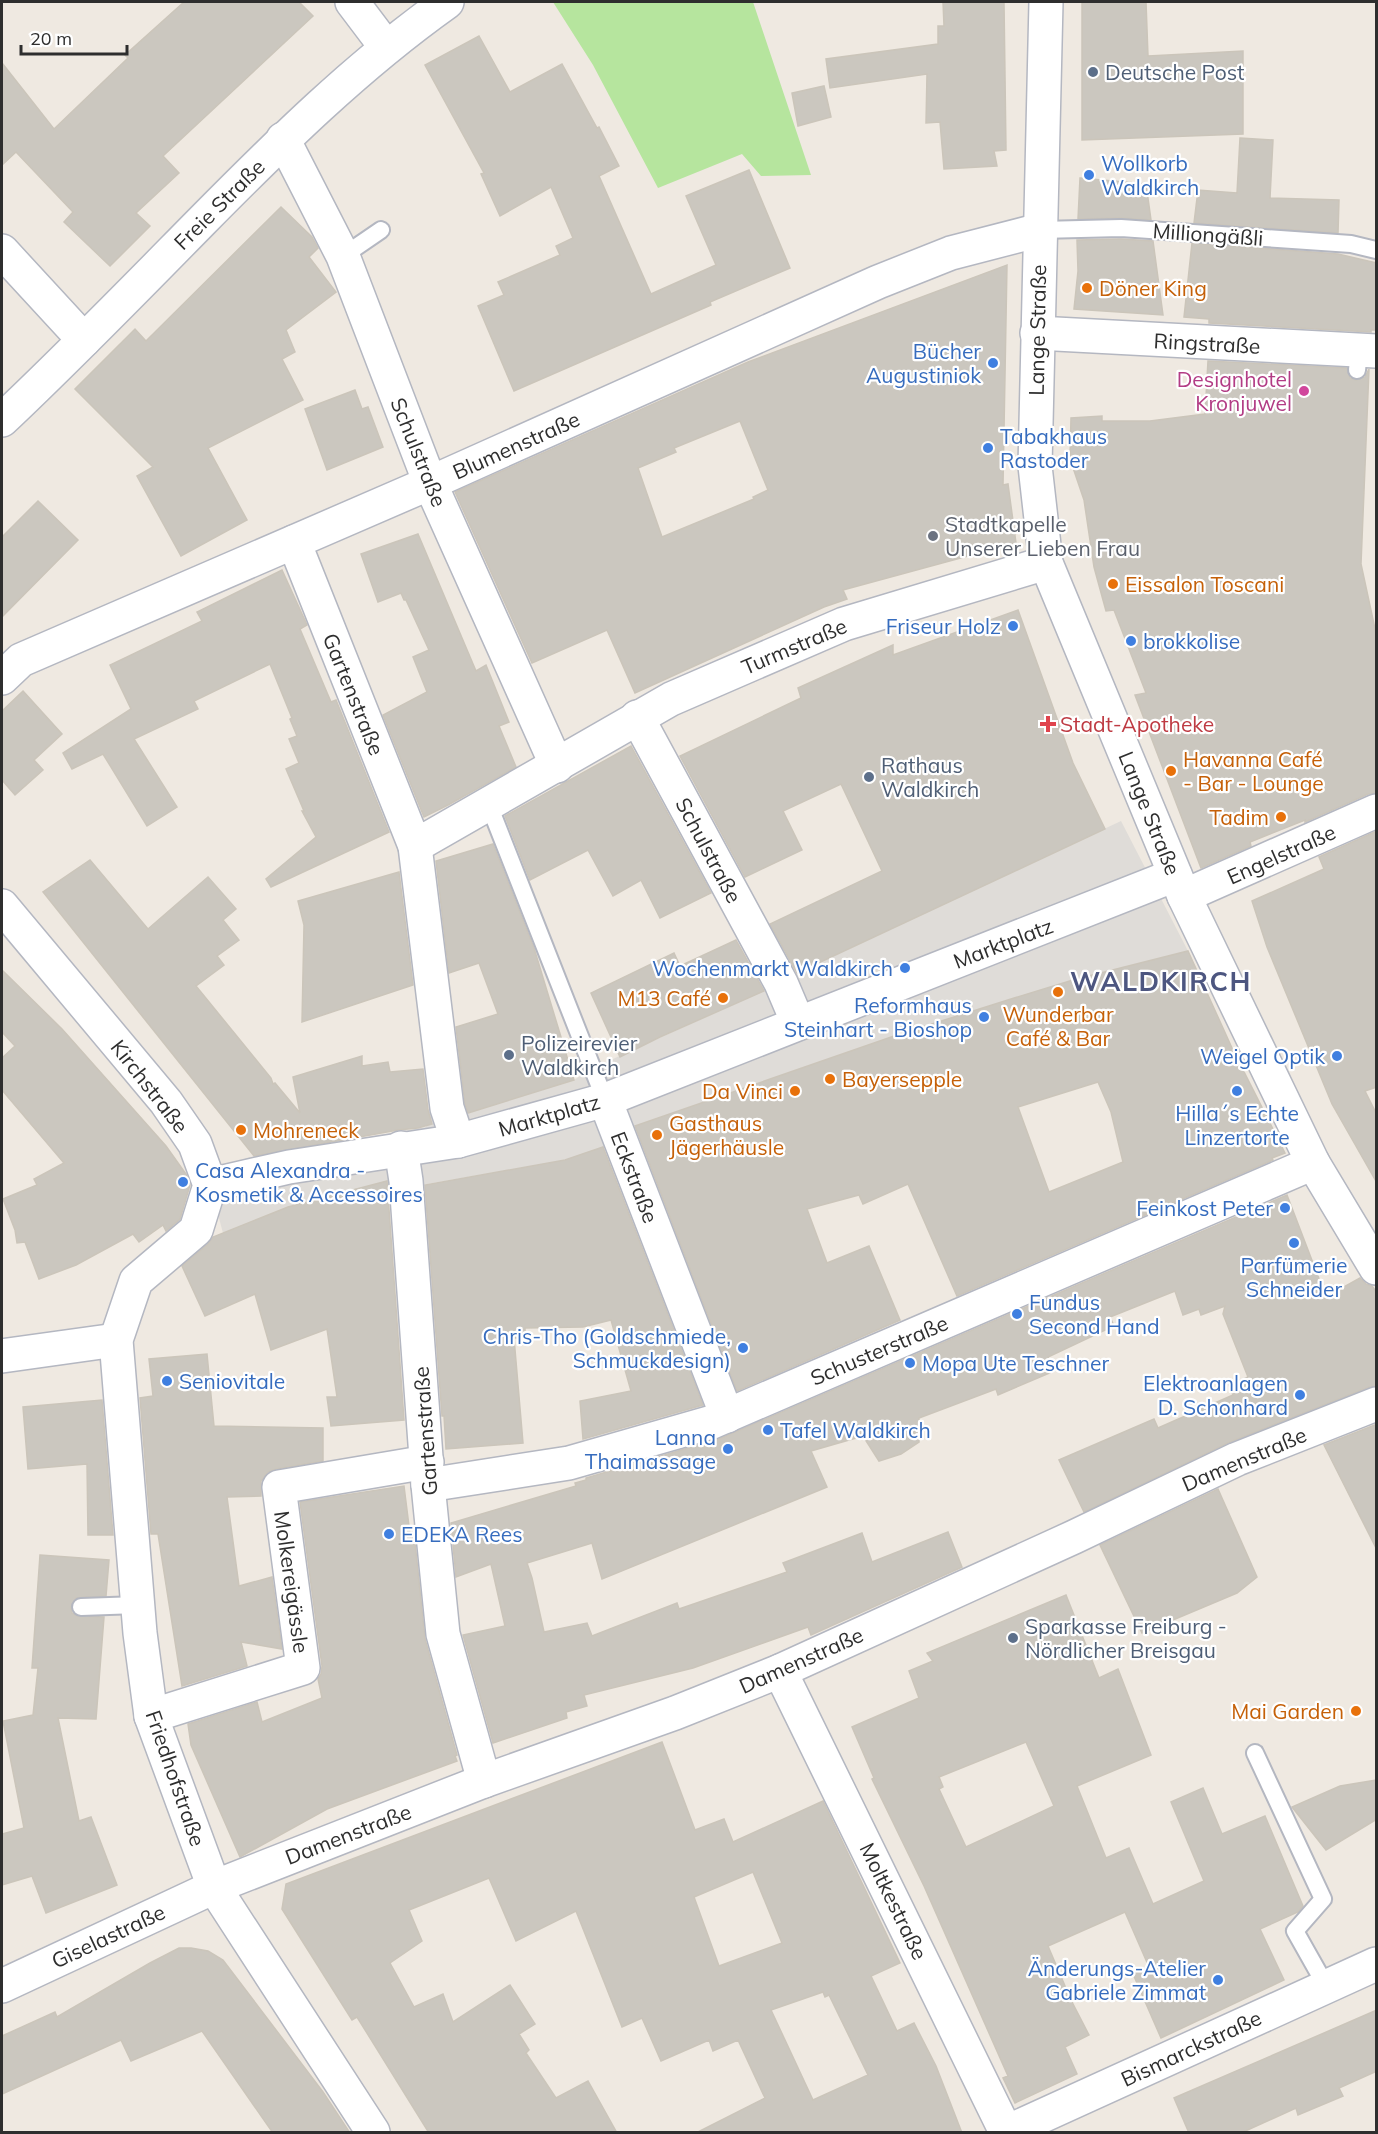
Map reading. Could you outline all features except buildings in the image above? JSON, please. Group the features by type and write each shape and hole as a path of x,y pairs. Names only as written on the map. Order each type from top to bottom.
{"street":[{"path":"352,2 386,47"},
{"name":"Freie Straße","path":"2,420 283,139 386,47 447,2"},
{"name":"Lange Straße","path":"1046,2 1035,466 1046,563 1180,886 1313,1163 1377,1268"},
{"name":"Schulstraße","path":"283,139 343,255 430,483 557,766"},
{"name":"Blumenstraße","path":"2,678 21,660 430,483 878,282 951,253 1040,230"},
{"path":"2,251 84,340"},
{"name":"Ringstraße","path":"1037,333 1364,358"},
{"name":"Gartenstraße","path":"294,542 415,846 447,1108 458,1141"},
{"name":"Turmstraße","path":"557,766 671,699 844,624 1046,563"},
{"name":"Schulstraße","path":"637,717 781,982 798,1023"},
{"path":"415,846 557,766"},
{"name":"Engelstraße","path":"1180,886 1377,811"},
{"name":"Marktplatz","path":"210,1185 289,1167 458,1141 605,1100 798,1023 1180,886"},
{"name":"Kirchstraße","path":"2,906 166,1102 195,1144 210,1185"},
{"name":"Eckstraße","path":"605,1100 727,1416"},
{"name":"Gartenstraße","path":"401,1148 406,1181 428,1474 444,1634 484,1781"},
{"name":"Schusterstraße","path":"428,1474 569,1463 727,1416 1313,1163"},
{"path":"2,1356 116,1340 136,1281 196,1230 210,1185"},
{"name":"Friedhofstraße","path":"116,1340 138,1605 151,1716 214,1887 374,2133"},
{"name":"Damenstraße","path":"214,1887 484,1781 675,1713 780,1671 1074,1537 1237,1459 1377,1404"},
{"name":"Molkereigässle","path":"151,1716 303,1668 279,1487 428,1474"},
{"name":"Moltkestraße","path":"780,1671 1007,2133"},
{"name":"Giselastraße","path":"2,1986 214,1887"},
{"name":"Bismarckstraße","path":"1007,2133 1377,1964"}],"lane":[{"name":"Milliongäßli","path":"1040,230 1121,228 1351,244 1377,250"},
{"path":"343,255 381,230"},
{"name":"Eckstraße","path":"489,805 605,1100"},
{"path":"81,1607 138,1605"},
{"path":"1255,1753 1323,1899 1295,1930 1326,1986"}],"green space":[{"path":"553,2 753,2 811,175 761,176 742,154 658,188 593,65"}],"shaded area":[{"path":"1121,821 1188,951 1073,980 897,1035 632,1127 610,1145 565,1160 422,1185 406,1181 336,1194 289,1207 223,1233 210,1185 246,1158 426,1127 424,1113 447,1108 470,1112 574,1080 593,1068 770,988"}],"place":[{"name":"Deutsche Post","path":"1093,72"},
{"name":"Wollkorb Waldkirch","path":"1089,175"},
{"name":"Döner King","path":"1087,288"},
{"name":"Bücher Augustiniok","path":"993,363"},
{"name":"Designhotel Kronjuwel","path":"1304,391"},
{"name":"Tabakhaus Rastoder","path":"988,448"},
{"name":"Stadtkapelle Unserer Lieben Frau","path":"933,536"},
{"name":"Eissalon Toscani","path":"1113,584"},
{"name":"Friseur Holz","path":"1013,626"},
{"name":"brokkolise","path":"1131,641"},
{"name":"Stadt-Apotheke","path":"1048,724"},
{"name":"Havanna Café - Bar - Lounge","path":"1171,771"},
{"name":"Rathaus Waldkirch","path":"869,777"},
{"name":"Tadim","path":"1281,817"},
{"name":"Wochenmarkt Waldkirch","path":"905,968"},
{"name":"Wunderbar Café & Bar","path":"1058,992"},
{"name":"M13 Café","path":"723,998"},
{"name":"Reformhaus Steinhart - Bioshop","path":"984,1017"},
{"name":"Polizeirevier Waldkirch","path":"509,1055"},
{"name":"Weigel Optik","path":"1337,1056"},
{"name":"Bayersepple","path":"830,1079"},
{"name":"Da Vinci","path":"795,1091"},
{"name":"Hilla´s Echte Linzertorte","path":"1237,1091"},
{"name":"Mohreneck","path":"241,1130"},
{"name":"Gasthaus Jägerhäusle","path":"657,1135"},
{"name":"Casa Alexandra - Kosmetik & Accessoires","path":"183,1182"},
{"name":"Feinkost Peter","path":"1285,1208"},
{"name":"Parfümerie Schneider","path":"1294,1243"},
{"name":"Fundus Second Hand","path":"1017,1314"},
{"name":"Chris-Tho (Goldschmiede, Schmuckdesign)","path":"743,1348"},
{"name":"Mopa Ute Teschner","path":"910,1363"},
{"name":"Seniovitale","path":"167,1381"},
{"name":"Elektroanlagen D. Schonhard","path":"1300,1395"},
{"name":"Tafel Waldkirch","path":"768,1430"},
{"name":"Lanna Thaimassage","path":"728,1449"},
{"name":"EDEKA Rees","path":"389,1534"},
{"name":"Sparkasse Freiburg - Nördlicher Breisgau","path":"1013,1638"},
{"name":"Mai Garden","path":"1356,1711"},
{"name":"Änderungs-Atelier Gabriele Zimmat","path":"1218,1980"}],"district":[{"name":"WALDKIRCH","path":"1161,981"}]}
